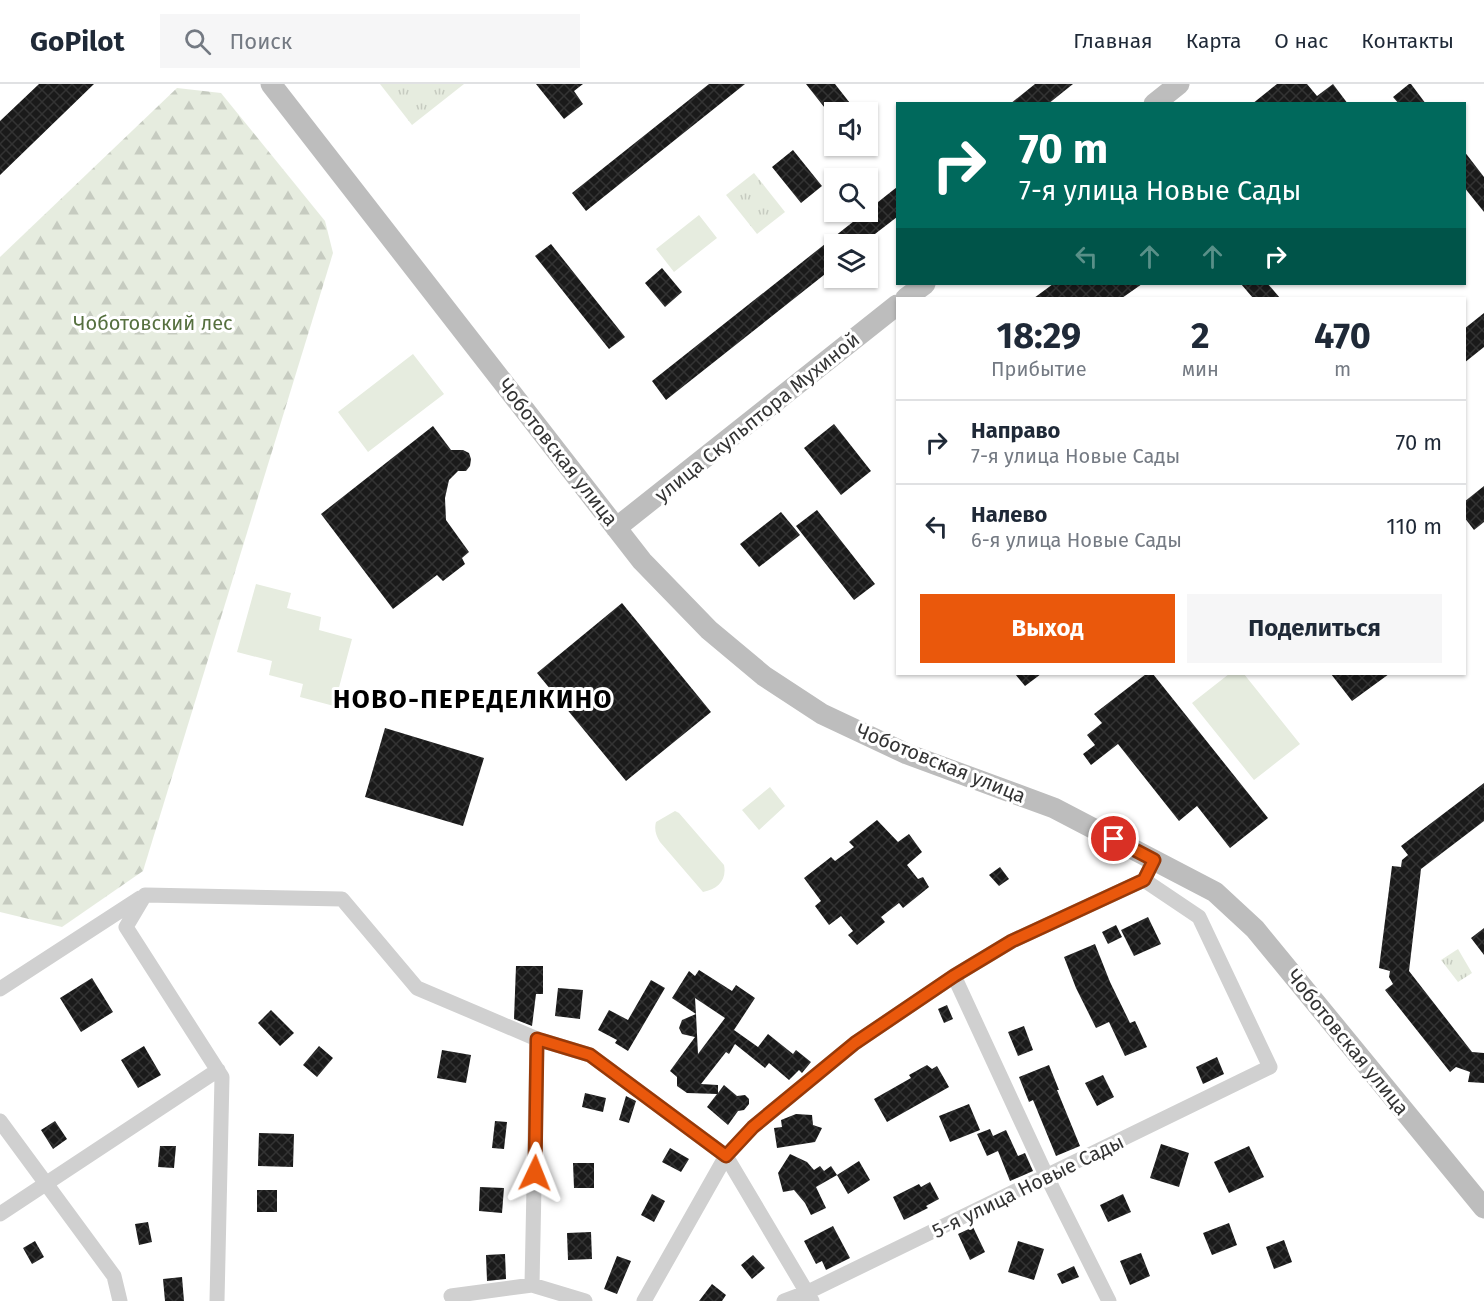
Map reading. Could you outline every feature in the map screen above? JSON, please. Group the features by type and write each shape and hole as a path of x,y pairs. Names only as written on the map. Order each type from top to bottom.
{"main road":[{"name":"Чоботовская улица","path":"271,84 642,561 709,630 764,676 822,714 907,754 1054,808 1215,892 1255,929 1484,1208"},
{"path":"1156,102 1179,84"},
{"path":"907,297 923,285"},
{"name":"улица Скульптора Мухиной","path":"616,528 896,306"}],"street":[{"path":"644,1301 726,1156 753,1127 855,1043 954,976 1012,941 1144,880 1154,860"},
{"name":"5-я улица Новые Сады","path":"784,1301 810,1296 1270,1067 1199,917 1144,880"},
{"path":"145,895 126,927 222,1077 217,1301"},
{"path":"0,988 145,895 342,899 417,988 537,1039 590,1055 726,1156 810,1296"},
{"path":"954,976 1047,1177 1109,1301"},
{"path":"532,1285 537,1039"},
{"path":"0,1214 218,1070"},
{"path":"0,1121 114,1276 120,1301"},
{"path":"451,1296 532,1285 585,1301"}],"green space":[{"path":"380,84 464,84 412,125"},
{"name":"Чоботовский лес","path":"177,88 221,93 325,221 333,253 143,871 62,927 0,912 0,257"},
{"path":"754,173 785,212 757,234 726,195"},
{"path":"699,215 717,238 674,272 656,249"},
{"path":"413,354 444,394 368,452 338,412"},
{"path":"256,584 291,593 287,608 321,617 319,630 352,639 334,706 300,697 303,684 269,675 272,661 237,652"},
{"path":"1228,675 1245,675 1300,744 1254,780 1192,703"},
{"path":"770,787 785,806 759,830 742,810"},
{"path":"675,811 724,865 723,879 713,889 703,892 657,837 656,822"},
{"path":"1458,949 1472,973 1458,982 1441,960"}],"building":[{"path":"39,84 94,84 0,175 0,121"},
{"path":"536,84 583,84 574,91 583,104 564,119"},
{"path":"709,84 745,84 586,211 572,193"},
{"path":"806,84 835,84 849,102 824,102 824,107"},
{"path":"1035,84 1073,84 1050,102 1012,102"},
{"path":"1277,84 1307,84 1317,96 1333,84 1346,102 1254,102"},
{"path":"1411,84 1424,102 1397,102 1393,97"},
{"path":"793,150 822,186 801,203 772,167"},
{"path":"1466,154 1484,177 1484,212 1466,190"},
{"path":"896,188 896,218 875,234 838,234 853,222 878,222 878,202"},
{"path":"551,244 625,337 609,349 535,256"},
{"path":"824,245 824,275 666,400 652,381"},
{"path":"662,268 682,292 665,307 645,283"},
{"path":"1052,285 1141,285 1123,297 1035,297"},
{"path":"1242,285 1269,285 1279,297 1252,297"},
{"path":"1484,313 1484,347 1466,361 1466,327"},
{"path":"834,424 871,471 841,495 804,448"},
{"path":"433,426 451,450 463,450 469,453 471,459 466,471 458,471 449,480 445,498 446,520 469,552 462,558 465,564 443,581 437,575 393,609 321,514"},
{"path":"1484,486 1484,522 1474,530 1466,520 1466,500"},
{"path":"817,510 875,584 854,600 796,526"},
{"path":"781,512 800,535 759,567 740,544"},
{"path":"622,603 711,712 626,781 537,673"},
{"path":"1016,675 1040,675 1025,686"},
{"path":"1145,675 1154,675 1268,818 1230,848 1197,806 1179,821 1118,744 1091,765 1083,754 1095,745 1087,735 1102,723 1094,714"},
{"path":"1332,675 1388,675 1352,701"},
{"path":"385,728 484,758 463,826 365,797"},
{"path":"1484,783 1484,821 1421,869 1409,971 1472,1052 1484,1053 1484,1083 1468,1082 1470,1072 1456,1067 1450,1072 1385,990 1393,984 1389,977 1390,971 1379,968 1392,866 1401,867 1402,860 1408,855 1401,846"},
{"path":"877,820 898,842 909,834 922,852 907,865 918,879 923,877 929,887 903,908 899,903 881,917 885,922 857,945 848,935 853,931 841,916 829,925 815,906 821,901 804,878 831,857 835,861 854,847 849,842"},
{"path":"1000,867 1009,879 999,886 989,875"},
{"path":"1148,917 1161,944 1134,956 1121,930"},
{"path":"1116,925 1122,937 1108,944 1102,932"},
{"path":"1484,928 1484,955 1471,938"},
{"path":"1095,944 1130,1023 1135,1021 1147,1047 1125,1056 1109,1022 1096,1028 1064,957"},
{"path":"516,966 543,966 543,994 536,994 532,1026 514,1019"},
{"path":"699,970 732,991 736,985 755,998 734,1030 758,1047 768,1034 793,1054 796,1050 811,1062 802,1073 799,1070 789,1080 769,1063 765,1068 735,1044 729,1054 726,1052 701,1084 718,1085 718,1093 724,1085 737,1096 745,1095 749,1099 749,1104 744,1110 738,1111 728,1125 707,1107 717,1094 687,1093 677,1086 677,1077 670,1071 695,1037 682,1034 679,1028 682,1020 696,1014 672,998 689,971 695,976","holes":["695,998 725,1018 698,1054 696,1014"]},
{"path":"92,978 113,1012 81,1032 60,998"},
{"path":"651,980 665,988 628,1051 615,1043 617,1040 598,1030 609,1010 628,1020"},
{"path":"558,988 583,990 580,1019 555,1016"},
{"path":"947,1005 953,1019 944,1023 938,1009"},
{"path":"271,1010 294,1033 280,1046 258,1023"},
{"path":"1024,1026 1033,1050 1018,1056 1008,1032"},
{"path":"144,1046 161,1075 138,1088 121,1060"},
{"path":"319,1046 333,1058 317,1077 303,1065"},
{"path":"442,1050 471,1055 466,1083 437,1078"},
{"path":"1217,1057 1224,1074 1203,1084 1196,1067"},
{"path":"927,1065 932,1069 937,1066 949,1087 887,1122 874,1099 911,1078 909,1075"},
{"path":"1049,1065 1080,1146 1056,1156 1033,1100 1029,1102 1019,1077"},
{"path":"1103,1075 1114,1097 1097,1106 1085,1083"},
{"path":"585,1093 606,1098 603,1112 582,1107"},
{"path":"626,1096 636,1101 629,1123 619,1120"},
{"path":"969,1104 980,1130 950,1142 939,1116"},
{"path":"796,1114 812,1115 813,1125 822,1128 815,1142 777,1148 774,1128 782,1127 781,1120"},
{"path":"55,1121 67,1139 53,1149 41,1130"},
{"path":"495,1121 507,1122 504,1149 492,1148"},
{"path":"990,1129 993,1136 1006,1130 1018,1156 1025,1153 1033,1171 1010,1181 998,1151 987,1156 977,1134"},
{"path":"259,1133 294,1134 293,1167 258,1166"},
{"path":"1161,1144 1189,1153 1179,1187 1150,1178"},
{"path":"160,1146 176,1146 174,1168 158,1167"},
{"path":"1249,1146 1264,1177 1229,1193 1214,1162"},
{"path":"670,1148 689,1159 681,1172 662,1162"},
{"path":"790,1154 807,1162 814,1170 820,1166 824,1171 831,1166 837,1175 816,1187 826,1208 811,1215 794,1190 783,1192 778,1173"},
{"path":"859,1161 870,1180 848,1194 837,1175"},
{"path":"573,1163 594,1163 594,1188 574,1188"},
{"path":"930,1182 939,1199 926,1206 928,1208 904,1220 893,1197 919,1184 921,1187"},
{"path":"480,1187 504,1188 502,1213 479,1211"},
{"path":"257,1190 277,1190 277,1212 257,1212"},
{"path":"652,1194 665,1201 654,1222 641,1215"},
{"path":"1123,1194 1131,1212 1108,1222 1100,1205"},
{"path":"148,1222 152,1242 139,1245 135,1224"},
{"path":"1229,1223 1237,1245 1212,1255 1203,1233"},
{"path":"833,1226 850,1258 826,1270 822,1261 816,1264 804,1241"},
{"path":"973,1227 985,1252 970,1260 958,1234"},
{"path":"591,1232 592,1259 568,1260 567,1233"},
{"path":"1284,1240 1292,1262 1274,1269 1266,1247"},
{"path":"35,1241 44,1257 32,1264 23,1248"},
{"path":"1018,1241 1044,1249 1034,1280 1008,1272"},
{"path":"1141,1253 1150,1276 1130,1285 1120,1261"},
{"path":"505,1254 506,1279 487,1281 486,1255"},
{"path":"753,1255 765,1268 752,1279 741,1265"},
{"path":"617,1256 631,1261 617,1294 604,1289"},
{"path":"1074,1266 1079,1277 1062,1284 1057,1274"},
{"path":"182,1277 184,1301 165,1301 163,1279"},
{"path":"712,1284 726,1295 722,1301 699,1301"}],"district":[{"name":"НОВО-ПЕРЕДЕЛКИНО","path":"473,699"}],"route":[{"path":"535,1173 537,1039 590,1055 726,1156 753,1127 855,1043 954,976 1012,941 1144,880 1154,860 1114,839"}]}
